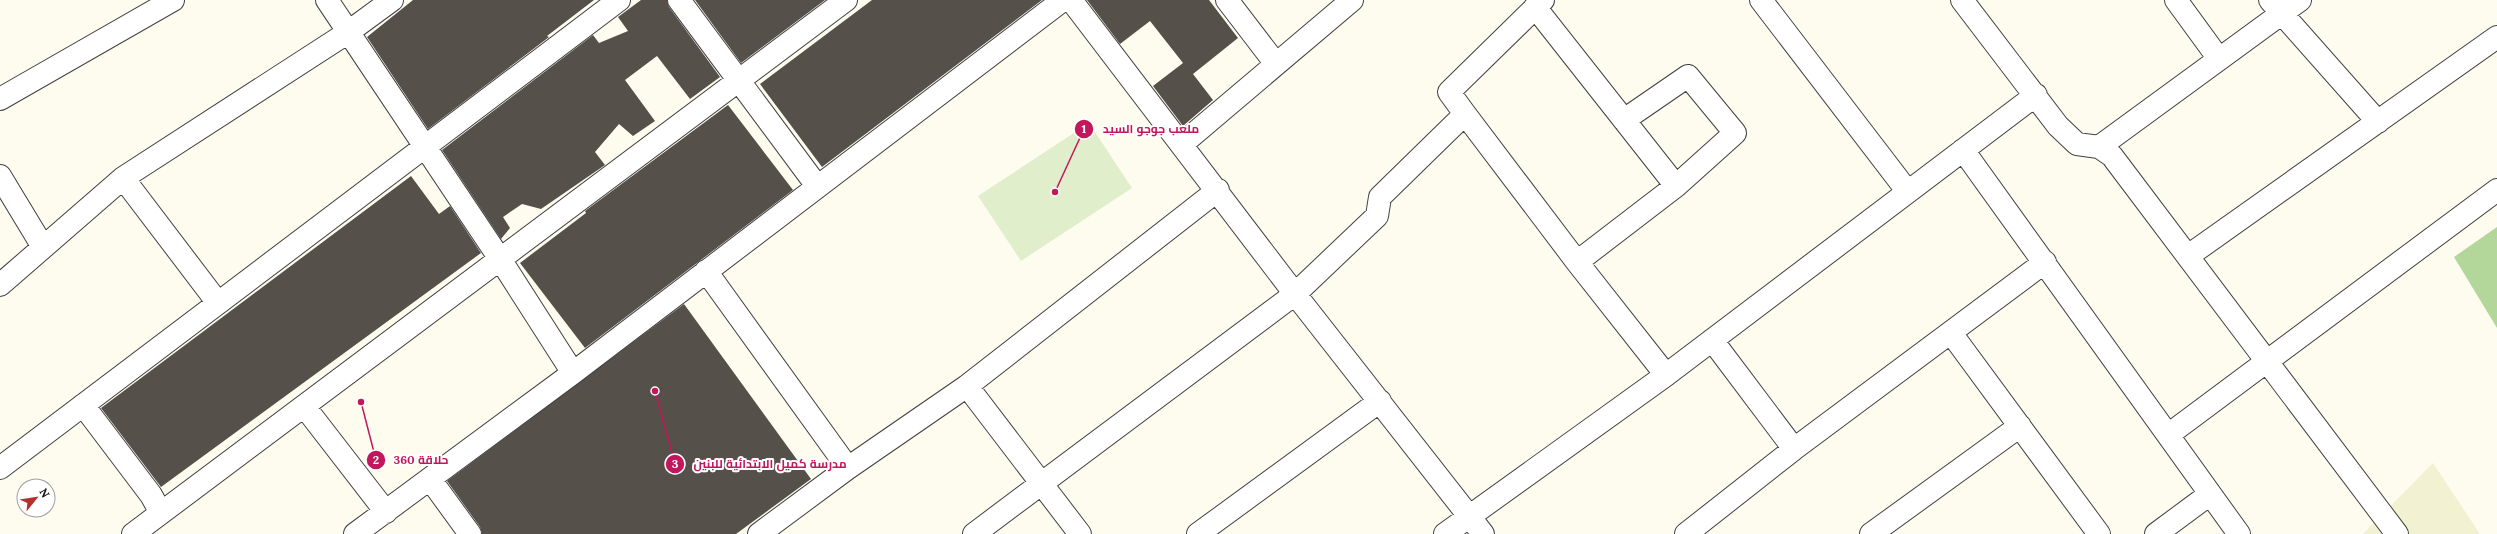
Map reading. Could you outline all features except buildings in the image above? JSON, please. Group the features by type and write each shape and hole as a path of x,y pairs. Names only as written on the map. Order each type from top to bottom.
{"street":[{"path":"0,99 173,0"},
{"path":"327,0 347,33 500,259 573,372"},
{"path":"0,285 123,178 347,33 392,0"},
{"path":"0,468 619,0"},
{"path":"679,0 818,186"},
{"path":"133,534 846,0"},
{"path":"355,534 573,372 1063,0"},
{"path":"1071,0 1218,190 1295,294 1483,534"},
{"path":"1227,0 1276,64"},
{"path":"1182,144 1352,0"},
{"path":"1761,0 1908,192"},
{"path":"1962,0 2036,95 2058,126 2077,144 2099,147 2112,156 2397,534"},
{"path":"2176,0 2219,59"},
{"path":"2099,147 2219,59 2275,7 2300,0"},
{"path":"1666,375 1577,262 1449,92 1539,4 1624,120 1676,186"},
{"path":"2275,7 2378,122"},
{"path":"2188,256 2497,37"},
{"path":"1577,262 1676,186 1736,132 1688,76 1624,120"},
{"path":"1445,534 1666,375 2036,95"},
{"path":"974,534 1295,294 1377,216 1380,197 1465,114"},
{"path":"1964,150 2239,534"},
{"path":"0,176 43,247"},
{"path":"123,178 218,303"},
{"path":"759,534 848,468 967,386 1218,190"},
{"path":"2168,435 2497,190"},
{"path":"1686,534 1794,450 2045,262"},
{"path":"706,271 848,468"},
{"path":"1951,333 2099,534"},
{"path":"1712,340 1794,450"},
{"path":"967,386 1040,484 1080,534"},
{"path":"1198,534 1380,401"},
{"path":"83,405 151,495 161,513"},
{"path":"304,406 386,512"},
{"path":"1871,534 2020,426"},
{"path":"430,479 470,534"},
{"path":"2156,534 2210,494"}],"green space":[{"path":"1089,123 1132,188 1021,261 978,196"},
{"path":"2497,227 2497,328 2454,257"},
{"path":"2433,463 2480,534 2363,534"}],"place":[{"name":"ملعب جوجو السيد","path":"1055,192"},
{"name":"مدرسة كميل الابتدائية للبنين","path":"655,391"},
{"name":"حلاقة 360","path":"361,402"}]}
